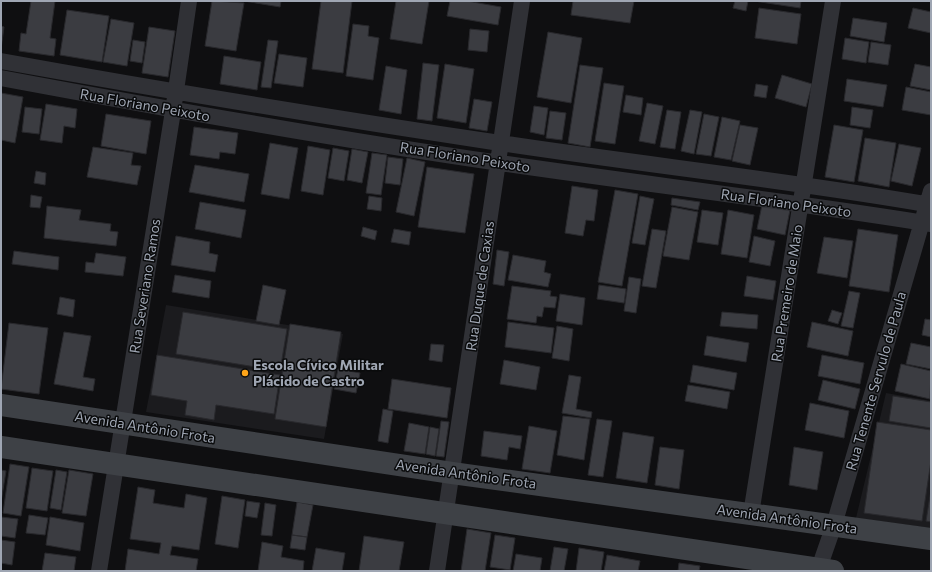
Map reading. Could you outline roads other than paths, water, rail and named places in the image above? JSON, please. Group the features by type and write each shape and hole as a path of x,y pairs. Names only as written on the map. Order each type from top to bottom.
{"main road":[{"name":"Avenida Antônio Frota","path":"1,405 452,473 931,539"},
{"path":"1,447 823,570"}],"street":[{"name":"Rua Severiano Ramos","path":"99,571 176,92 189,1"},
{"name":"Rua Duque de Caxias","path":"438,571 522,1"},
{"name":"Rua Premeiro de Maio","path":"751,514 834,1"},
{"name":"Rua Floriano Peixoto","path":"1,61 176,92 502,143 804,185 930,200"},
{"name":"Rua Floriano Peixoto","path":"1,78 173,111 498,163 801,204 926,223"},
{"name":"Rua Tenente Servulo de Paula","path":"823,570 834,525 926,223 930,200"}],"place":[{"name":"Escola Cívico Militar Plácido de Castro","path":"245,373"}]}
